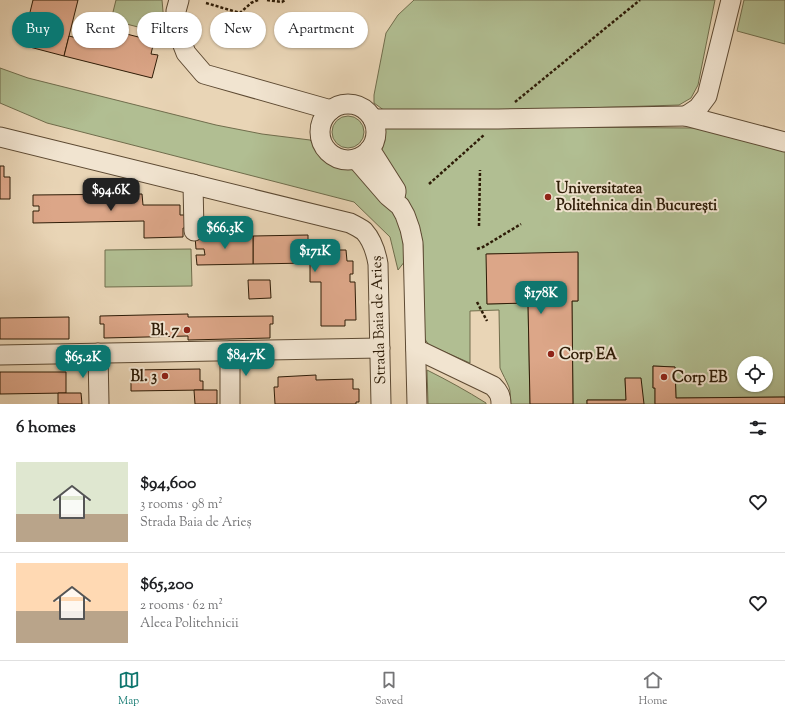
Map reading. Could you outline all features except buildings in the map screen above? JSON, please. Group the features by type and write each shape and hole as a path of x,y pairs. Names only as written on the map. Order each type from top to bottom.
{"street":[{"path":"179,0 176,11 176,24 179,35 186,53 204,74 331,110"},
{"path":"686,116 698,108 707,96 731,0"},
{"path":"340,105 356,105 366,110 373,119 376,127 374,142 363,154 348,160 340,159 332,155 322,142 320,134 323,120 326,114 340,105"},
{"path":"373,119 686,116 785,142"},
{"name":"Strada Baia de Arieș","path":"0,137 350,222 363,231 373,244 378,264 381,404"},
{"path":"363,154 396,190 400,206 410,229 413,243 417,404"},
{"path":"194,184 194,232"},
{"path":"0,355 380,348"},
{"path":"416,349 493,386 499,392 502,404"},
{"path":"230,351 230,404"},
{"path":"98,353 99,404"}],"path":[{"path":"206,3 240,13 251,3 258,0"},
{"path":"267,0 282,2 286,0"},
{"path":"512,105 640,0"},
{"path":"429,184 486,132"},
{"path":"479,226 480,170"},
{"path":"477,248 483,247 521,224"},
{"path":"477,302 487,321"}],"green space":[{"path":"116,0 162,0 163,12 137,12 137,27 129,25 129,12 113,12"},
{"path":"414,0 715,0 698,85 691,98 679,105 522,110 385,111 374,103 374,95 386,33 398,15"},
{"path":"744,0 785,0 785,44 737,31"},
{"path":"0,68 28,78 216,125 262,134 310,140 322,152 334,160 351,164 393,211 402,231 405,261 398,270 390,237 354,202 47,123 0,103"},
{"path":"345,116 351,116 361,123 364,132 363,138 357,145 351,148 345,148 335,141 332,135 332,129 339,119"},
{"path":"384,126 695,128 785,150 785,397 676,398 675,367 653,366 655,404 644,404 625,379 626,400 587,400 587,404 573,404 572,301 578,301 578,253 487,254 487,304 528,303 530,404 510,404 510,389 500,368 499,310 470,311 470,363 429,345 422,335 423,246 421,234 413,215 376,145 379,137 379,129"},
{"path":"191,249 192,286 105,287 105,250"},
{"path":"427,370 464,390 486,404 428,404"}],"place":[{"name":"Universitatea Politehnica din București","path":"548,197"},
{"name":"Bl. 7","path":"187,330"},
{"name":"Corp EA","path":"551,354"},
{"name":"Bl. 3","path":"165,376"},
{"name":"Corp EB","path":"664,377"}]}
